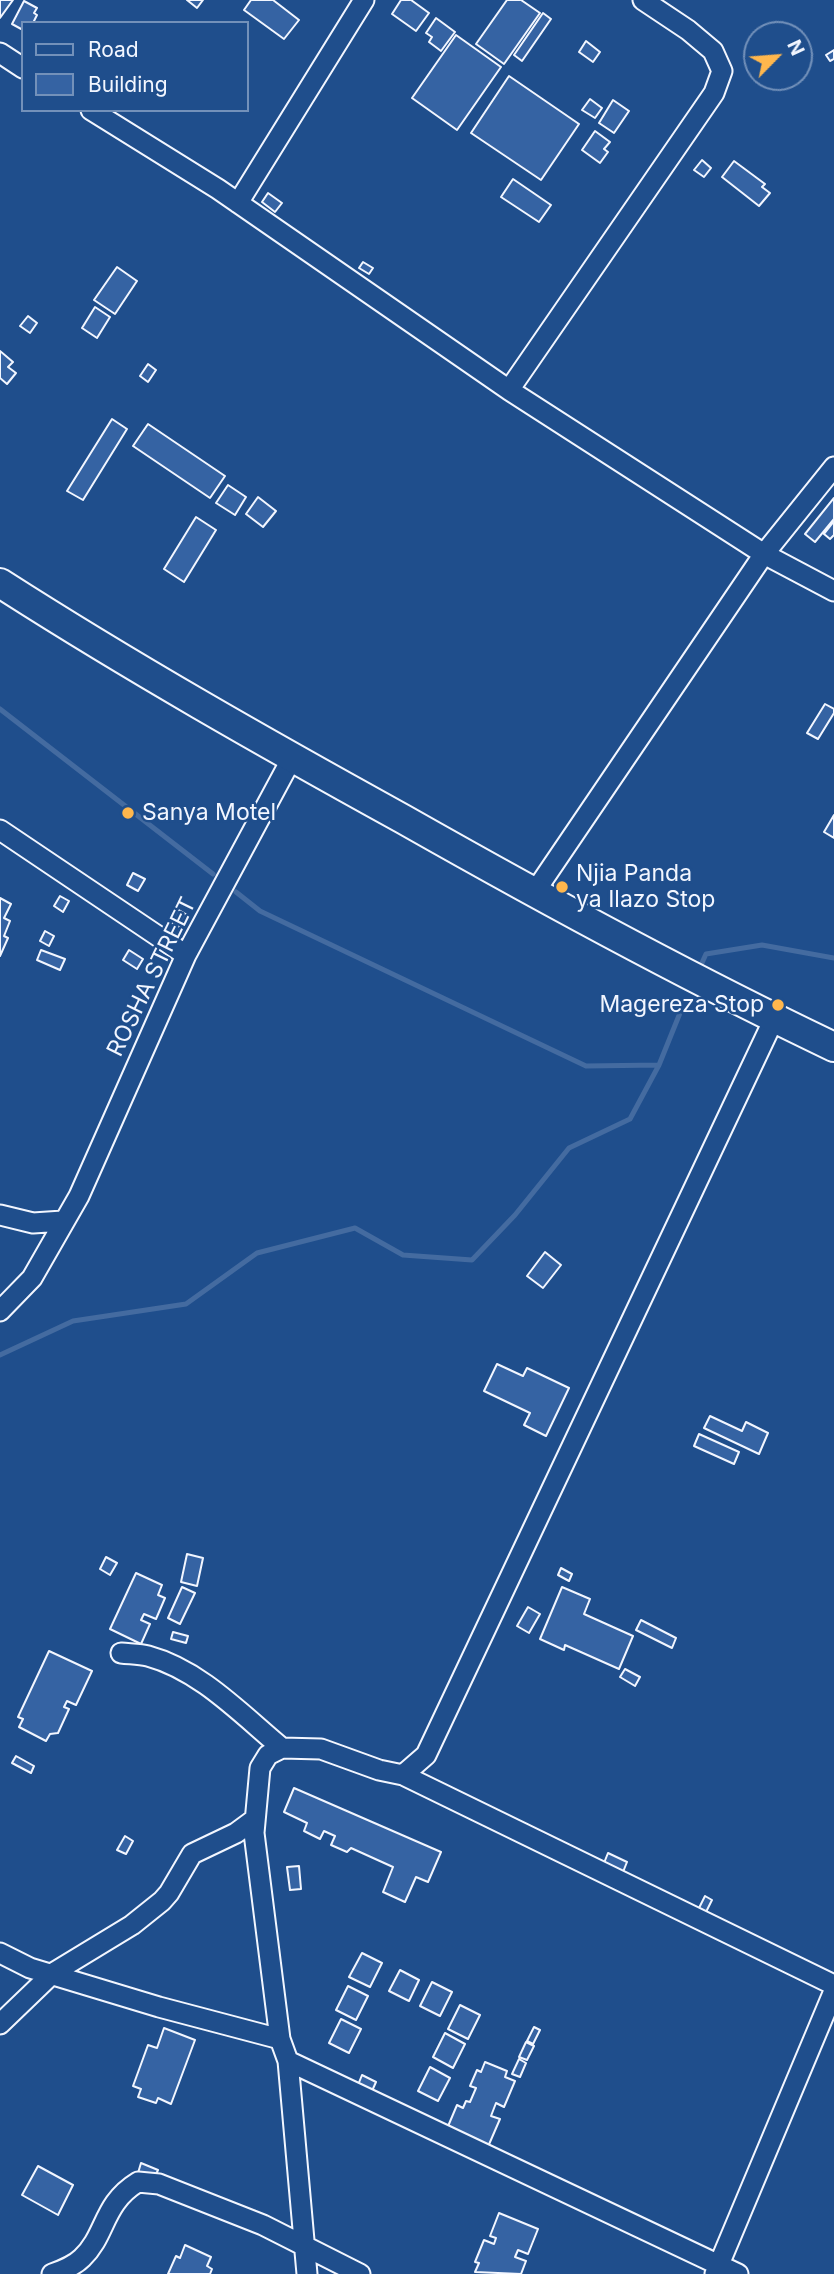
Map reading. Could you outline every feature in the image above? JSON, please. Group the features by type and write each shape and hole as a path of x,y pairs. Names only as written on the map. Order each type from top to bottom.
{"highway":[{"path":"0,583 292,758 534,893 834,1048"}],"street":[{"path":"238,204 365,0"},
{"path":"509,390 714,93 722,71 713,51 688,30 643,0"},
{"path":"0,53 21,67"},
{"path":"94,112 238,204 509,390 764,554 834,592"},
{"path":"534,893 764,554 834,467"},
{"name":"ROSHA STREET","path":"0,1311 32,1278 79,1196 186,955 292,758"},
{"path":"0,830 186,955"},
{"path":"403,1775 426,1755 774,1019"},
{"path":"0,1214 33,1223 63,1221"},
{"path":"121,1653 147,1656 184,1671 214,1691 282,1748"},
{"path":"307,2274 288,2061 280,2039 254,1833 260,1769 268,1755 282,1748 321,1749 379,1770 403,1775 834,1984"},
{"path":"0,2024 53,1973 132,1925 162,1901 192,1854 236,1833 256,1819"},
{"path":"0,1953 30,1968 159,2007 280,2039"},
{"path":"716,2269 834,1991"},
{"path":"288,2061 716,2269 738,2274"},
{"path":"52,2274 82,2259 91,2249 119,2195 138,2182 159,2184 303,2244 360,2274"}],"building":[{"path":"0,0 13,0 0,18"},
{"path":"187,0 203,0 197,8"},
{"path":"251,0 273,0 299,20 284,39 244,10"},
{"path":"401,0 411,0 429,13 416,31 392,14"},
{"path":"507,0 521,0 540,13 504,64 476,44"},
{"path":"24,1 37,8 34,21 21,21 21,29 12,24"},
{"path":"543,13 551,19 522,61 514,55"},
{"path":"436,18 455,32 441,51 429,42 432,37 426,33"},
{"path":"456,35 501,67 457,130 412,98"},
{"path":"586,41 600,52 593,62 579,52"},
{"path":"834,50 834,59 830,61 826,55"},
{"path":"509,76 579,124 541,180 471,133"},
{"path":"590,99 602,108 595,118 582,110"},
{"path":"613,100 629,111 614,133 599,123"},
{"path":"595,131 610,142 604,149 608,152 600,163 582,150"},
{"path":"702,160 711,168 704,177 694,170"},
{"path":"734,161 765,184 762,187 770,193 759,206 722,177"},
{"path":"513,179 551,205 539,222 501,197"},
{"path":"268,193 282,203 275,212 262,202"},
{"path":"363,262 373,268 369,274 359,268"},
{"path":"117,267 137,281 115,314 94,300"},
{"path":"95,307 110,317 97,338 82,328"},
{"path":"28,316 37,323 30,333 20,326"},
{"path":"0,351 13,362 8,367 16,373 7,384 0,378"},
{"path":"148,364 156,370 148,382 140,376"},
{"path":"112,419 127,429 83,500 67,491"},
{"path":"148,424 225,476 210,498 133,446"},
{"path":"228,485 246,497 235,515 216,503"},
{"path":"258,497 276,511 263,527 246,514"},
{"path":"834,498 834,519 815,542 805,534"},
{"path":"196,517 216,530 184,582 164,569"},
{"path":"834,521 834,535 830,539 824,534"},
{"path":"825,704 834,709 834,713 818,739 807,733"},
{"path":"834,815 834,838 824,832"},
{"path":"133,873 145,879 138,891 127,885"},
{"path":"60,896 69,901 63,912 54,906"},
{"path":"0,898 11,904 4,918 10,921 4,936 8,938 0,956"},
{"path":"177,909 189,916 182,928 170,922"},
{"path":"45,931 54,936 49,946 40,941"},
{"path":"41,950 65,959 60,970 37,960"},
{"path":"129,950 143,959 137,969 123,960"},
{"path":"545,1252 561,1265 543,1288 527,1276"},
{"path":"497,1364 523,1376 527,1368 569,1388 546,1436 524,1425 530,1413 484,1391"},
{"path":"710,1416 742,1431 746,1422 768,1433 759,1454 704,1428"},
{"path":"699,1434 739,1452 734,1464 694,1446"},
{"path":"187,1554 203,1558 197,1586 181,1582"},
{"path":"106,1557 117,1563 110,1575 100,1569"},
{"path":"561,1568 572,1574 569,1581 558,1575"},
{"path":"136,1573 162,1585 158,1595 165,1598 156,1619 144,1614 141,1620 150,1624 141,1644 110,1629"},
{"path":"182,1587 195,1593 180,1624 168,1618"},
{"path":"562,1587 590,1599 584,1614 633,1636 619,1669 565,1645 564,1650 540,1639"},
{"path":"528,1607 540,1614 529,1633 517,1626"},
{"path":"641,1620 676,1638 672,1648 636,1630"},
{"path":"173,1632 188,1636 186,1643 171,1639"},
{"path":"49,1651 92,1671 76,1705 67,1701 64,1707 69,1709 58,1733 50,1734 46,1741 19,1727 23,1719 18,1717"},
{"path":"625,1669 640,1677 635,1686 620,1677"},
{"path":"16,1756 34,1766 31,1773 12,1763"},
{"path":"294,1788 441,1852 428,1882 416,1877 405,1902 383,1892 393,1867 351,1848 347,1852 331,1845 335,1836 324,1831 320,1839 304,1831 307,1823 284,1812"},
{"path":"125,1836 133,1841 126,1854 117,1850"},
{"path":"608,1853 627,1862 623,1872 604,1863"},
{"path":"299,1866 301,1889 290,1890 287,1867"},
{"path":"705,1896 712,1900 705,1914 698,1910"},
{"path":"362,1953 382,1963 370,1987 349,1977"},
{"path":"400,1970 419,1980 409,2001 389,1991"},
{"path":"432,1982 452,1992 440,2016 420,2006"},
{"path":"348,1986 368,1996 356,2020 336,2010"},
{"path":"460,2005 480,2015 468,2039 448,2029"},
{"path":"341,2019 361,2029 349,2053 329,2043"},
{"path":"534,2027 540,2030 533,2044 527,2041"},
{"path":"164,2028 195,2040 171,2104 158,2098 156,2103 138,2097 141,2089 133,2086 148,2045 157,2048"},
{"path":"445,2033 465,2044 453,2068 433,2057"},
{"path":"526,2042 534,2046 527,2060 519,2057"},
{"path":"519,2059 526,2063 520,2077 512,2074"},
{"path":"485,2062 507,2071 505,2077 515,2081 504,2107 496,2103 491,2116 500,2119 487,2149 446,2131 457,2105 463,2108 466,2101 470,2102 476,2088 470,2086 477,2070 481,2072"},
{"path":"430,2067 450,2078 438,2101 418,2091"},
{"path":"362,2075 376,2082 372,2091 358,2085"},
{"path":"141,2163 158,2170 154,2179 138,2173"},
{"path":"38,2166 73,2185 58,2215 22,2195"},
{"path":"499,2213 538,2229 528,2254 518,2250 515,2257 526,2261 521,2274 475,2272 479,2263 475,2262 484,2240 494,2244 496,2238 490,2236"},
{"path":"185,2245 211,2257 207,2266 212,2269 210,2274 168,2274 176,2256 180,2258"}],"waterway":[{"path":"0,709 213,874"},
{"path":"236,892 260,911 586,1066 659,1065 682,1008"},
{"path":"701,965 706,954 762,945 834,958"},
{"path":"0,1355 73,1321 186,1304 257,1253 355,1228 403,1255 472,1260 515,1215 569,1148 630,1119 659,1065"}],"place":[{"name":"Sanya Motel","path":"128,813"},
{"name":"Njia Panda ya Ilazo Stop","path":"562,887"},
{"name":"Magereza Stop","path":"778,1005"}]}
